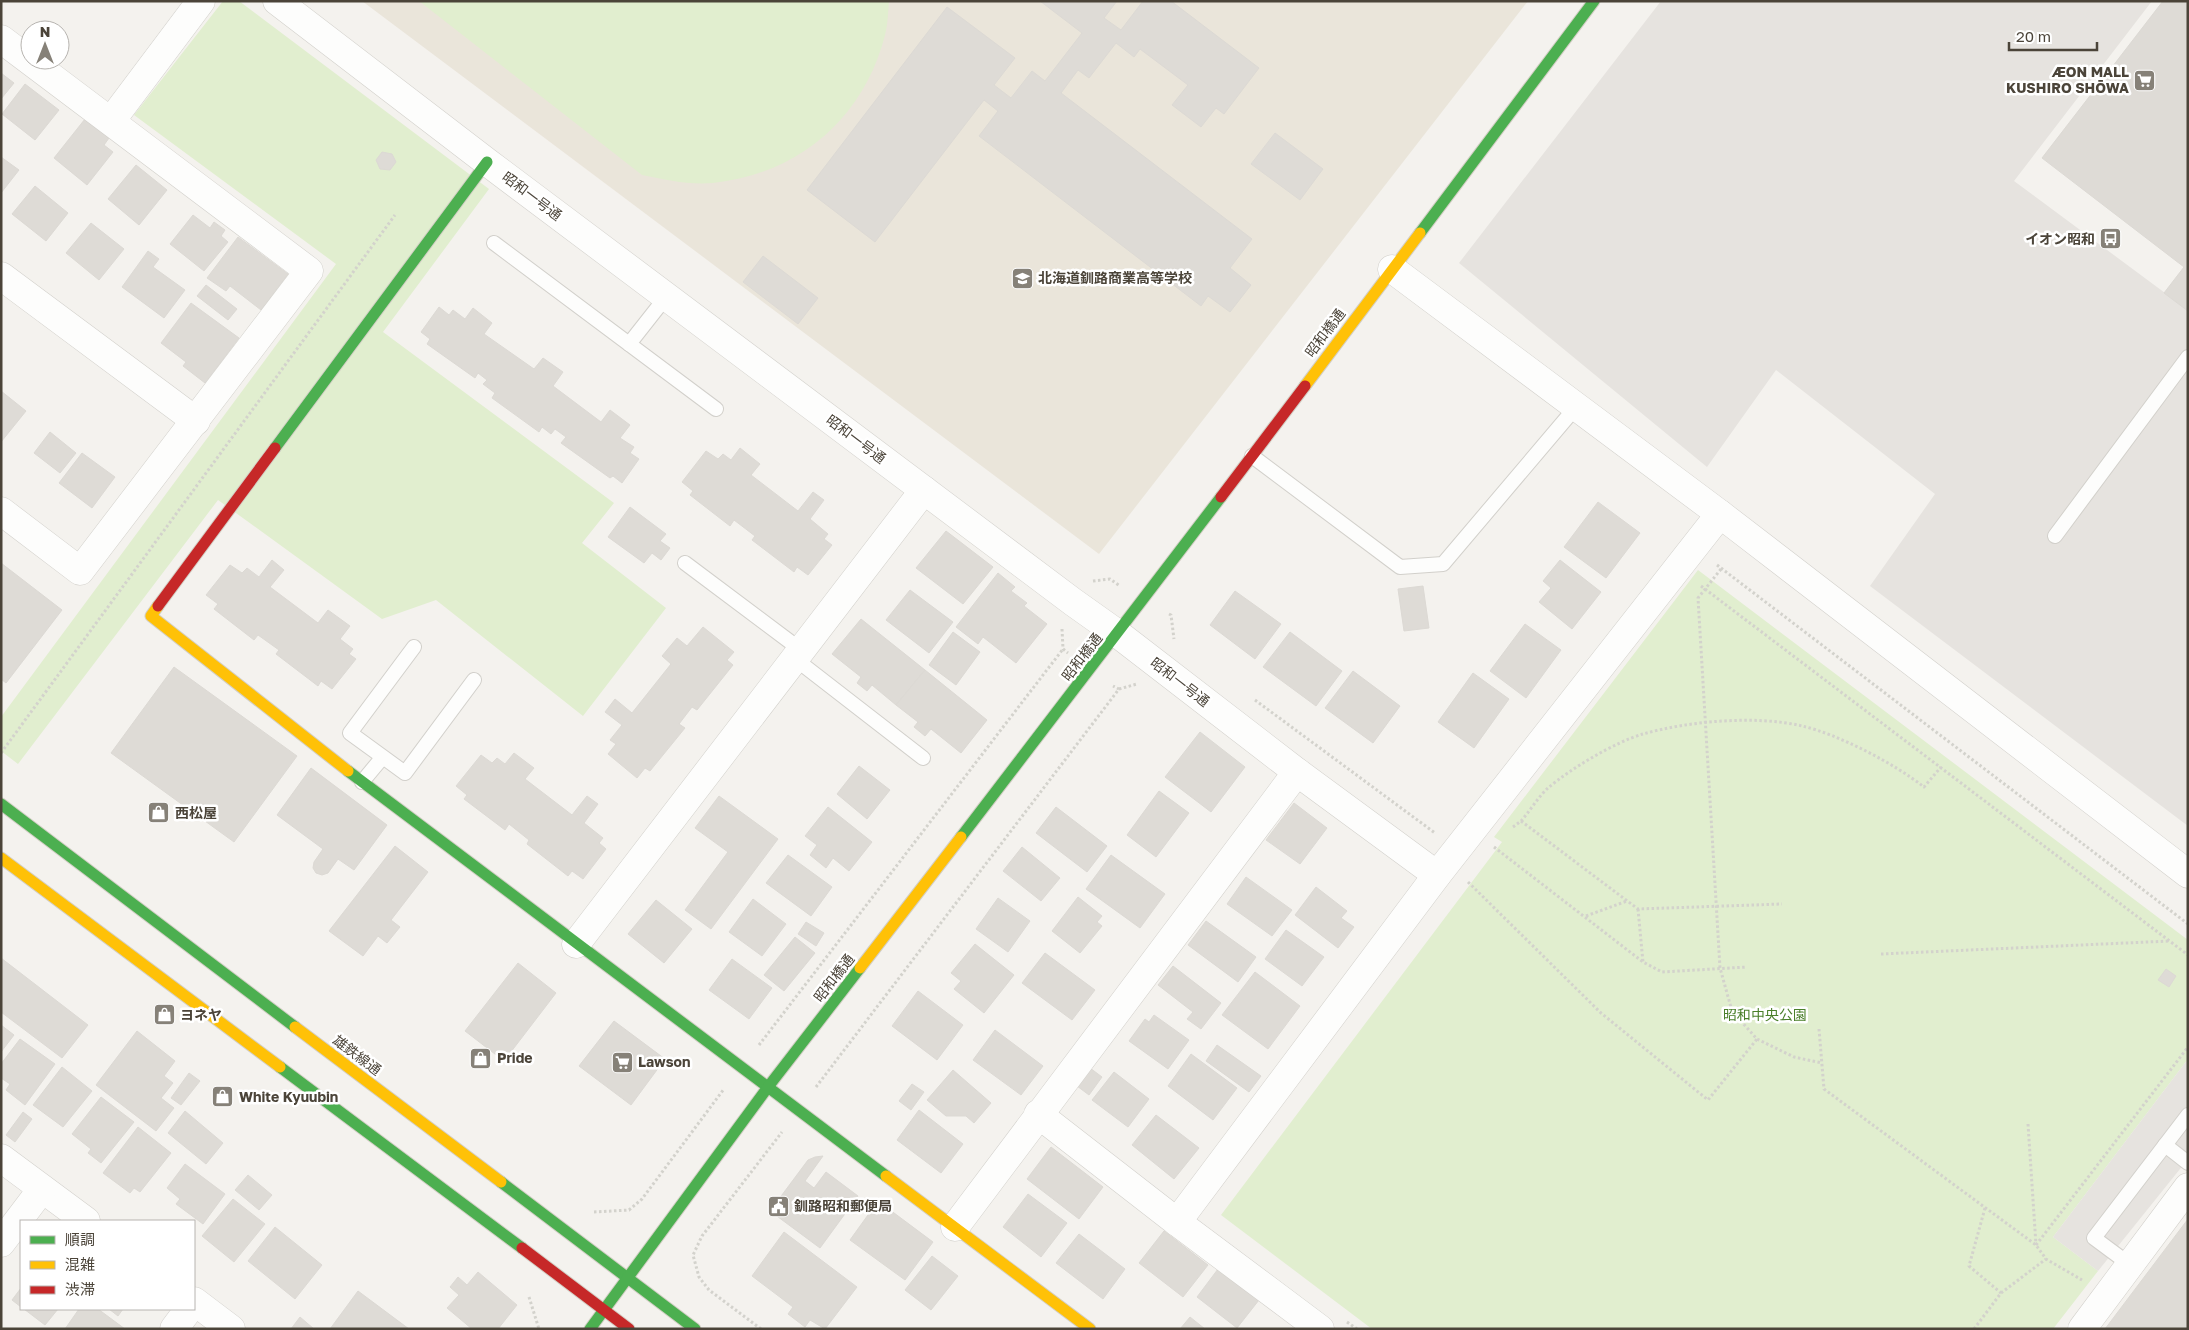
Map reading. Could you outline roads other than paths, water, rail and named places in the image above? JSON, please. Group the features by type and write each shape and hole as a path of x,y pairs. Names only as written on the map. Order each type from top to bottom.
{"street":[{"path":"111,121 201,1"},
{"name":"昭和一号通","path":"277,1 666,297 1118,634 1298,772 1437,874"},
{"name":"昭和橋通","path":"590,1329 768,1088 1118,634 1594,1"},
{"path":"1,39 309,271 80,570 1,511"},
{"path":"487,162 152,616 362,782 1090,1329"},
{"path":"1392,270 1720,514 2188,874"},
{"path":"1,276 196,421"},
{"path":"576,944 924,490"},
{"path":"1177,1222 1437,874 1720,514"},
{"path":"955,1227 1038,1114 1298,772"},
{"name":"雄鉄線通","path":"1,804 696,1329"},
{"path":"1,858 629,1329"},
{"path":"1038,1114 1177,1222 1331,1323"},
{"path":"1,1158 85,1220"},
{"path":"2082,1329 2188,1187"},
{"path":"1,1243 42,1189"},
{"path":"195,1302 232,1329"},
{"path":"174,1329 188,1310"}],"lane":[{"path":"494,243 716,409"},
{"path":"629,344 666,297"},
{"path":"2055,536 2188,357"},
{"path":"1252,456 1400,567 1443,564 1576,407"},
{"path":"686,563 923,758"},
{"path":"414,646 350,733 404,773 474,680"},
{"path":"362,782 382,758"},
{"path":"2129,1264 2094,1238 2188,1115"},
{"path":"2165,1145 2188,1163"}],"place":[{"name":"ÆON MALL KUSHIRO SHŌWA","path":"2145,80"},
{"name":"イオン昭和","path":"2111,239"},
{"name":"北海道釧路商業高等学校","path":"1022,278"},
{"name":"西松屋","path":"159,813"},
{"name":"ヨネヤ","path":"164,1015"},
{"name":"Pride","path":"481,1058"},
{"name":"Lawson","path":"622,1062"},
{"name":"White Kyuubin","path":"223,1097"},
{"name":"釧路昭和郵便局","path":"778,1206"}],"park label":[{"name":"昭和中央公園","path":"1765,1015"}]}
